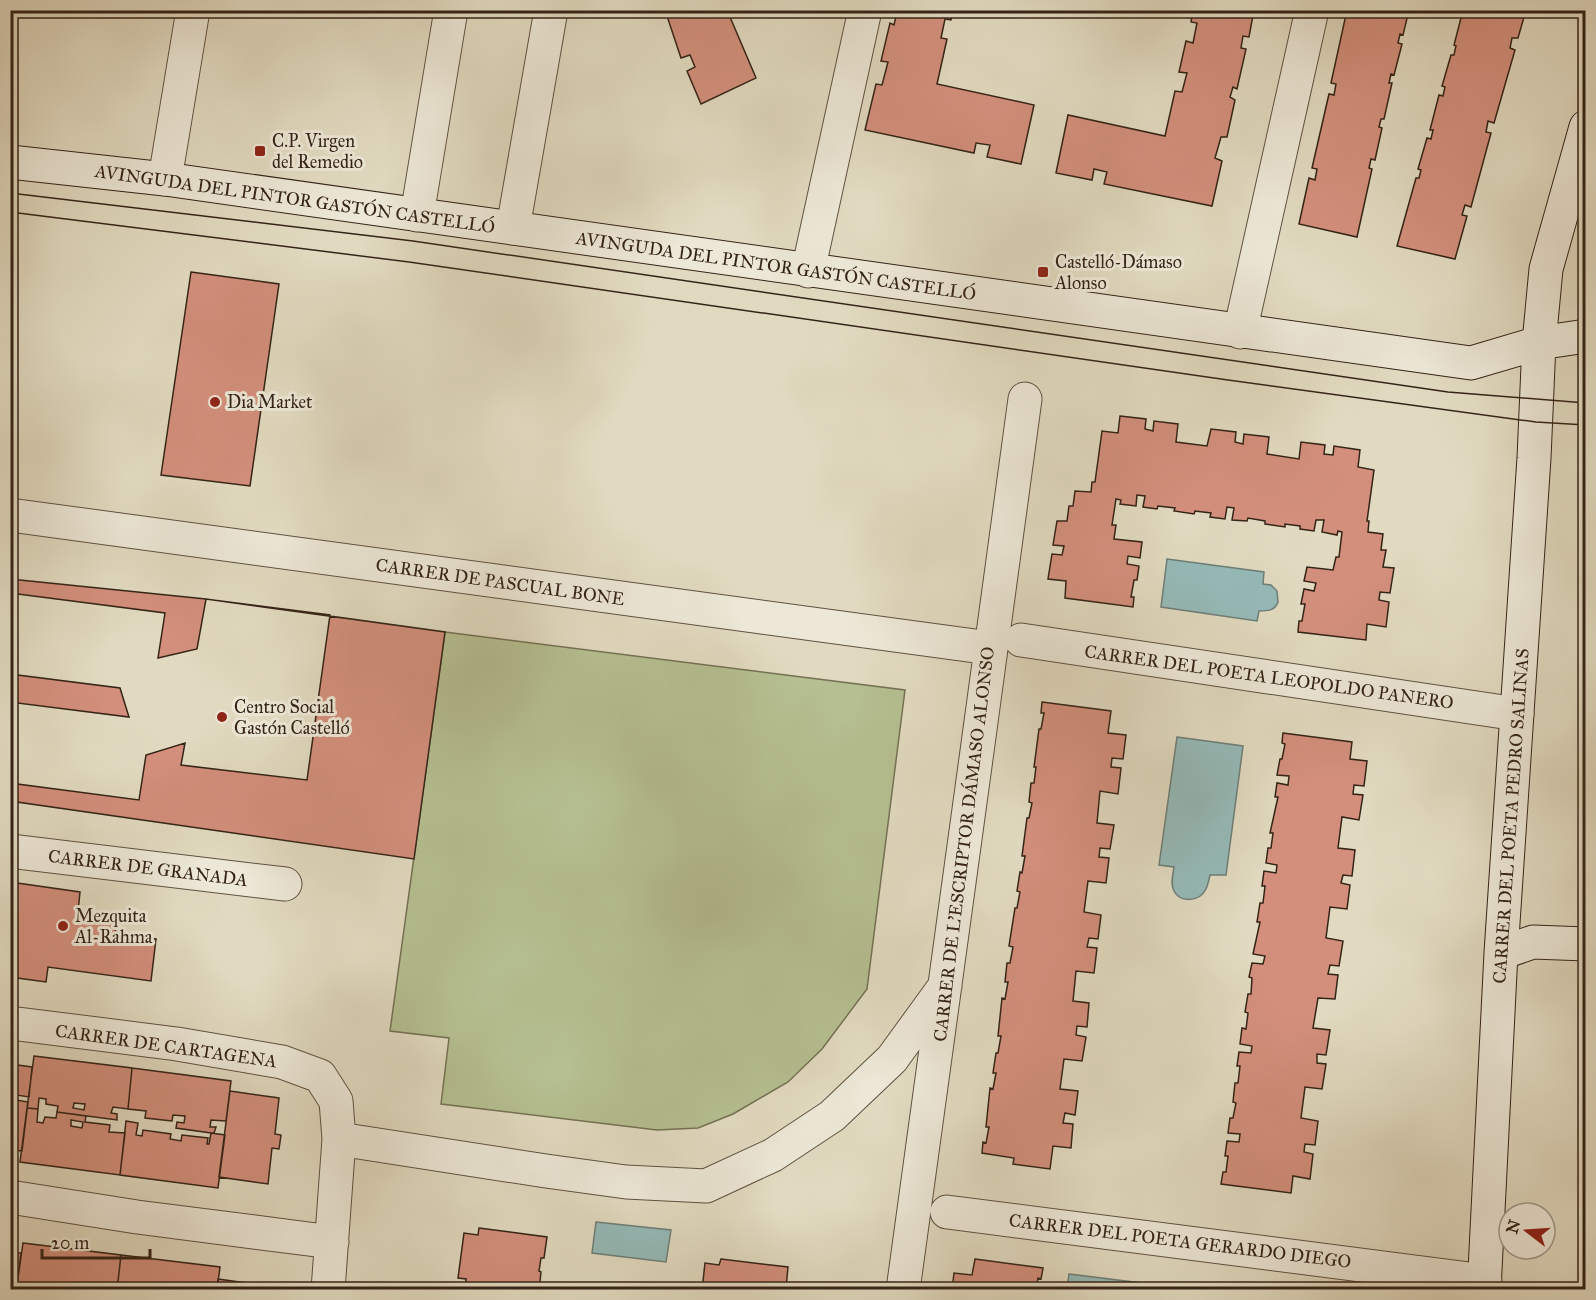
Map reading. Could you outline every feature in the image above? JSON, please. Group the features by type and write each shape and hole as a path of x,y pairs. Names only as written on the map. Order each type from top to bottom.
{"street":[{"path":"165,179 193,10"},
{"path":"417,215 451,10"},
{"path":"513,228 551,10"},
{"path":"808,271 865,10"},
{"path":"1240,332 1312,10"},
{"name":"CARRER DEL POETA PEDRO SALINAS","path":"1485,1285 1502,953 1534,458 1539,343 1546,269 1586,127"},
{"name":"AVINGUDA DEL PINTOR GASTÓN CASTELLÓ","path":"10,162 165,179 1471,363 1539,343 1586,336"},
{"name":"CARRER DE L'ESCRIPTOR DÁMASO ALONSO","path":"903,1290 947,982 1005,644 1025,399"},
{"name":"CARRER DE PASCUAL BONE","path":"10,515 1005,644"},
{"name":"CARRER DEL POETA LEOPOLDO PANERO","path":"1005,644 1517,714"},
{"name":"CARRER DE GRANADA","path":"10,851 285,884"},
{"path":"1502,953 1533,942 1586,944"},
{"path":"328,1290 339,1139 546,1172 626,1182 706,1186 773,1155 832,1116 892,1059 947,982"},
{"name":"CARRER DE CARTAGENA","path":"10,1023 177,1044 282,1062 320,1076 336,1101 339,1139"},
{"path":"10,1197 137,1217 332,1242"},
{"name":"CARRER DEL POETA GERARDO DIEGO","path":"947,1212 1485,1285"}],"green space":[{"path":"445,632 905,690 867,989 822,1049 788,1082 733,1114 698,1128 657,1130 441,1104 449,1038 390,1031"}],"water":[{"path":"1167,559 1264,572 1263,584 1271,585 1277,591 1277,605 1268,611 1259,611 1257,621 1161,607"},
{"path":"1177,737 1243,746 1226,875 1210,875 1203,893 1190,899 1181,898 1174,891 1172,882 1174,867 1159,865"},
{"path":"596,1222 671,1230 666,1262 592,1253"},
{"path":"1069,1274 1166,1286 1166,1289 1067,1289"}],"building":[{"path":"665,10 727,10 756,78 701,104 687,71 695,67 690,55 681,58"},
{"path":"892,10 953,10 951,20 945,19 941,38 947,39 937,84 1034,105 1021,164 987,157 990,145 976,143 974,153 865,130 876,84 882,85 888,62 881,61 890,23 894,25 897,12"},
{"path":"1193,10 1254,10 1249,37 1243,36 1241,48 1246,49 1237,89 1233,87 1230,97 1235,100 1227,137 1221,137 1215,158 1222,161 1212,206 1104,184 1107,172 1094,169 1092,180 1056,173 1068,115 1165,136 1175,91 1182,92 1187,73 1179,72 1186,41 1193,43 1197,23 1191,22"},
{"path":"1347,10 1409,10 1403,35 1400,34 1398,43 1402,44 1394,75 1391,74 1389,83 1392,83 1384,119 1381,119 1379,127 1382,128 1375,160 1371,159 1369,168 1372,169 1357,237 1299,224 1309,178 1315,180 1317,169 1312,168 1329,94 1334,95 1336,84 1331,83"},
{"path":"1463,10 1526,10 1518,38 1512,38 1510,48 1515,50 1494,123 1488,121 1486,132 1491,133 1471,207 1465,205 1462,215 1467,216 1455,259 1397,246 1416,178 1419,178 1421,170 1418,169 1427,138 1431,139 1433,130 1430,130 1439,95 1443,96 1445,87 1442,86 1451,55 1454,55 1456,46 1454,45"},
{"path":"191,272 279,284 250,486 161,475"},
{"path":"1120,416 1146,419 1145,429 1153,431 1154,421 1178,424 1176,442 1207,446 1211,429 1236,432 1235,442 1243,444 1244,434 1269,437 1267,454 1299,459 1301,442 1325,445 1324,454 1333,455 1334,446 1360,450 1358,467 1374,470 1367,521 1369,521 1368,532 1383,534 1381,550 1386,550 1383,567 1394,568 1390,593 1380,592 1379,600 1389,602 1386,627 1367,624 1366,640 1298,632 1305,604 1301,604 1304,589 1314,591 1316,583 1304,581 1307,567 1333,570 1336,557 1339,557 1342,532 1338,531 1337,535 1322,532 1324,520 1316,520 1314,531 1300,529 1300,526 1285,524 1285,527 1265,524 1265,521 1248,518 1247,521 1232,520 1234,508 1227,507 1225,519 1210,517 1211,513 1195,511 1194,514 1174,511 1175,508 1143,507 1145,496 1137,495 1136,506 1120,504 1121,500 1116,499 1112,525 1116,525 1114,539 1142,542 1140,558 1128,556 1127,564 1139,566 1131,597 1134,597 1133,607 1065,598 1066,581 1048,579 1052,554 1062,555 1064,546 1053,545 1057,521 1067,521 1069,506 1073,506 1075,491 1091,492 1092,482 1095,482 1102,431 1118,433"},
{"name":"Centro Social Gastón Castelló","path":"10,579 206,599 445,632 414,859 10,801"},
{"path":"10,593 165,613 158,658 197,649 206,599 330,615 307,780 181,765 185,743 146,755 139,800 10,783 10,702 129,717 120,688 10,674"},
{"path":"1042,702 1111,711 1108,733 1126,735 1123,759 1112,758 1111,767 1121,768 1118,794 1100,791 1097,823 1114,825 1110,849 1100,848 1099,857 1109,858 1106,883 1088,881 1084,912 1101,915 1098,939 1089,938 1087,947 1097,948 1094,973 1076,971 1073,1001 1089,1003 1087,1027 1077,1026 1076,1035 1086,1037 1082,1061 1064,1059 1060,1089 1078,1091 1075,1115 1065,1113 1063,1123 1073,1124 1071,1148 1053,1146 1050,1169 1013,1164 1014,1158 982,1153 983,1142 986,1143 989,1127 986,1127 990,1088 993,1089 996,1053 998,1053 1001,1036 998,1036 1002,998 1005,999 1008,982 1005,982 1007,963 1010,963 1013,947 1009,946 1020,892 1017,891 1020,872 1022,873 1025,856 1022,856 1027,818 1029,818 1032,803 1029,802 1031,783 1034,783 1039,729 1041,729 1044,713 1041,713"},
{"path":"1283,733 1352,742 1350,759 1367,761 1364,786 1354,785 1353,794 1363,795 1359,820 1342,817 1338,848 1355,850 1352,876 1343,875 1341,883 1350,885 1347,909 1330,907 1326,938 1343,941 1339,966 1330,965 1328,974 1338,975 1335,999 1318,998 1313,1028 1330,1030 1326,1055 1317,1054 1317,1063 1326,1064 1322,1089 1305,1087 1301,1118 1318,1121 1315,1145 1305,1144 1304,1152 1313,1154 1310,1179 1293,1176 1291,1193 1221,1184 1223,1172 1226,1172 1227,1141 1239,1142 1240,1134 1228,1133 1230,1118 1233,1118 1236,1103 1233,1102 1235,1083 1238,1083 1239,1052 1251,1053 1252,1046 1240,1044 1242,1028 1246,1029 1248,1013 1245,1012 1248,994 1251,994 1252,978 1249,977 1252,963 1263,964 1265,956 1253,954 1260,922 1257,922 1260,903 1263,903 1264,871 1276,873 1277,865 1266,863 1268,848 1271,848 1273,833 1270,833 1278,797 1275,797 1277,783 1288,785 1289,776 1277,775 1285,744 1282,743"},
{"name":"Mezquita Al-Rahma","path":"10,882 80,892 78,912 117,916 115,935 156,939 151,981 48,967 46,982 10,977"},
{"path":"34,1056 132,1068 128,1109 113,1107 111,1113 117,1114 117,1120 57,1112 58,1106 46,1104 46,1099 39,1098 38,1109 27,1108","holes":["74,1103 85,1104 84,1110 73,1108"]},
{"path":"10,1064 32,1067 29,1097 17,1095 16,1100 28,1102 22,1151 10,1150"},
{"path":"132,1068 231,1081 226,1121 211,1120 210,1127 216,1127 214,1133 211,1133 176,1128 177,1122 184,1123 185,1116 173,1115 172,1121 145,1118 146,1111 128,1109"},
{"path":"230,1091 279,1098 275,1134 281,1135 279,1149 272,1148 268,1184 219,1177"},
{"path":"27,1108 38,1109 37,1122 43,1123 45,1117 56,1118 57,1112 86,1116 85,1122 110,1125 109,1132 125,1133 120,1175 20,1162","holes":["71,1120 83,1122 82,1128 71,1126"]},
{"path":"126,1121 138,1123 136,1135 142,1136 143,1130 171,1134 170,1139 181,1141 182,1135 208,1138 207,1144 209,1144 211,1133 225,1135 218,1188 120,1175"},
{"path":"479,1228 547,1237 544,1258 541,1258 539,1271 541,1272 539,1290 465,1290 466,1279 458,1278 464,1233 478,1235"},
{"path":"23,1243 121,1255 117,1290 35,1290 35,1287 17,1285"},
{"path":"10,1251 21,1253 17,1285 10,1284"},
{"path":"121,1255 220,1267 217,1290 117,1290"},
{"path":"721,1259 788,1267 786,1288 702,1290 705,1263 719,1265"},
{"path":"975,1259 1043,1268 1041,1279 1038,1278 1036,1290 952,1290 954,1273 972,1275"},
{"path":"218,1279 269,1286 269,1290 217,1290"}],"tram line":[{"path":"10,193 413,241 1448,392 1586,403"},
{"path":"10,212 409,262 1228,380 1536,422 1586,425"}],"place":[{"name":"C.P. Virgen del Remedio","path":"260,151"},
{"name":"Castelló-Dámaso Alonso","path":"1043,272"},
{"name":"Dia Market","path":"215,402"},
{"name":"Centro Social Gastón Castelló","path":"222,717"},
{"name":"Mezquita Al-Rahma","path":"63,926"}]}
